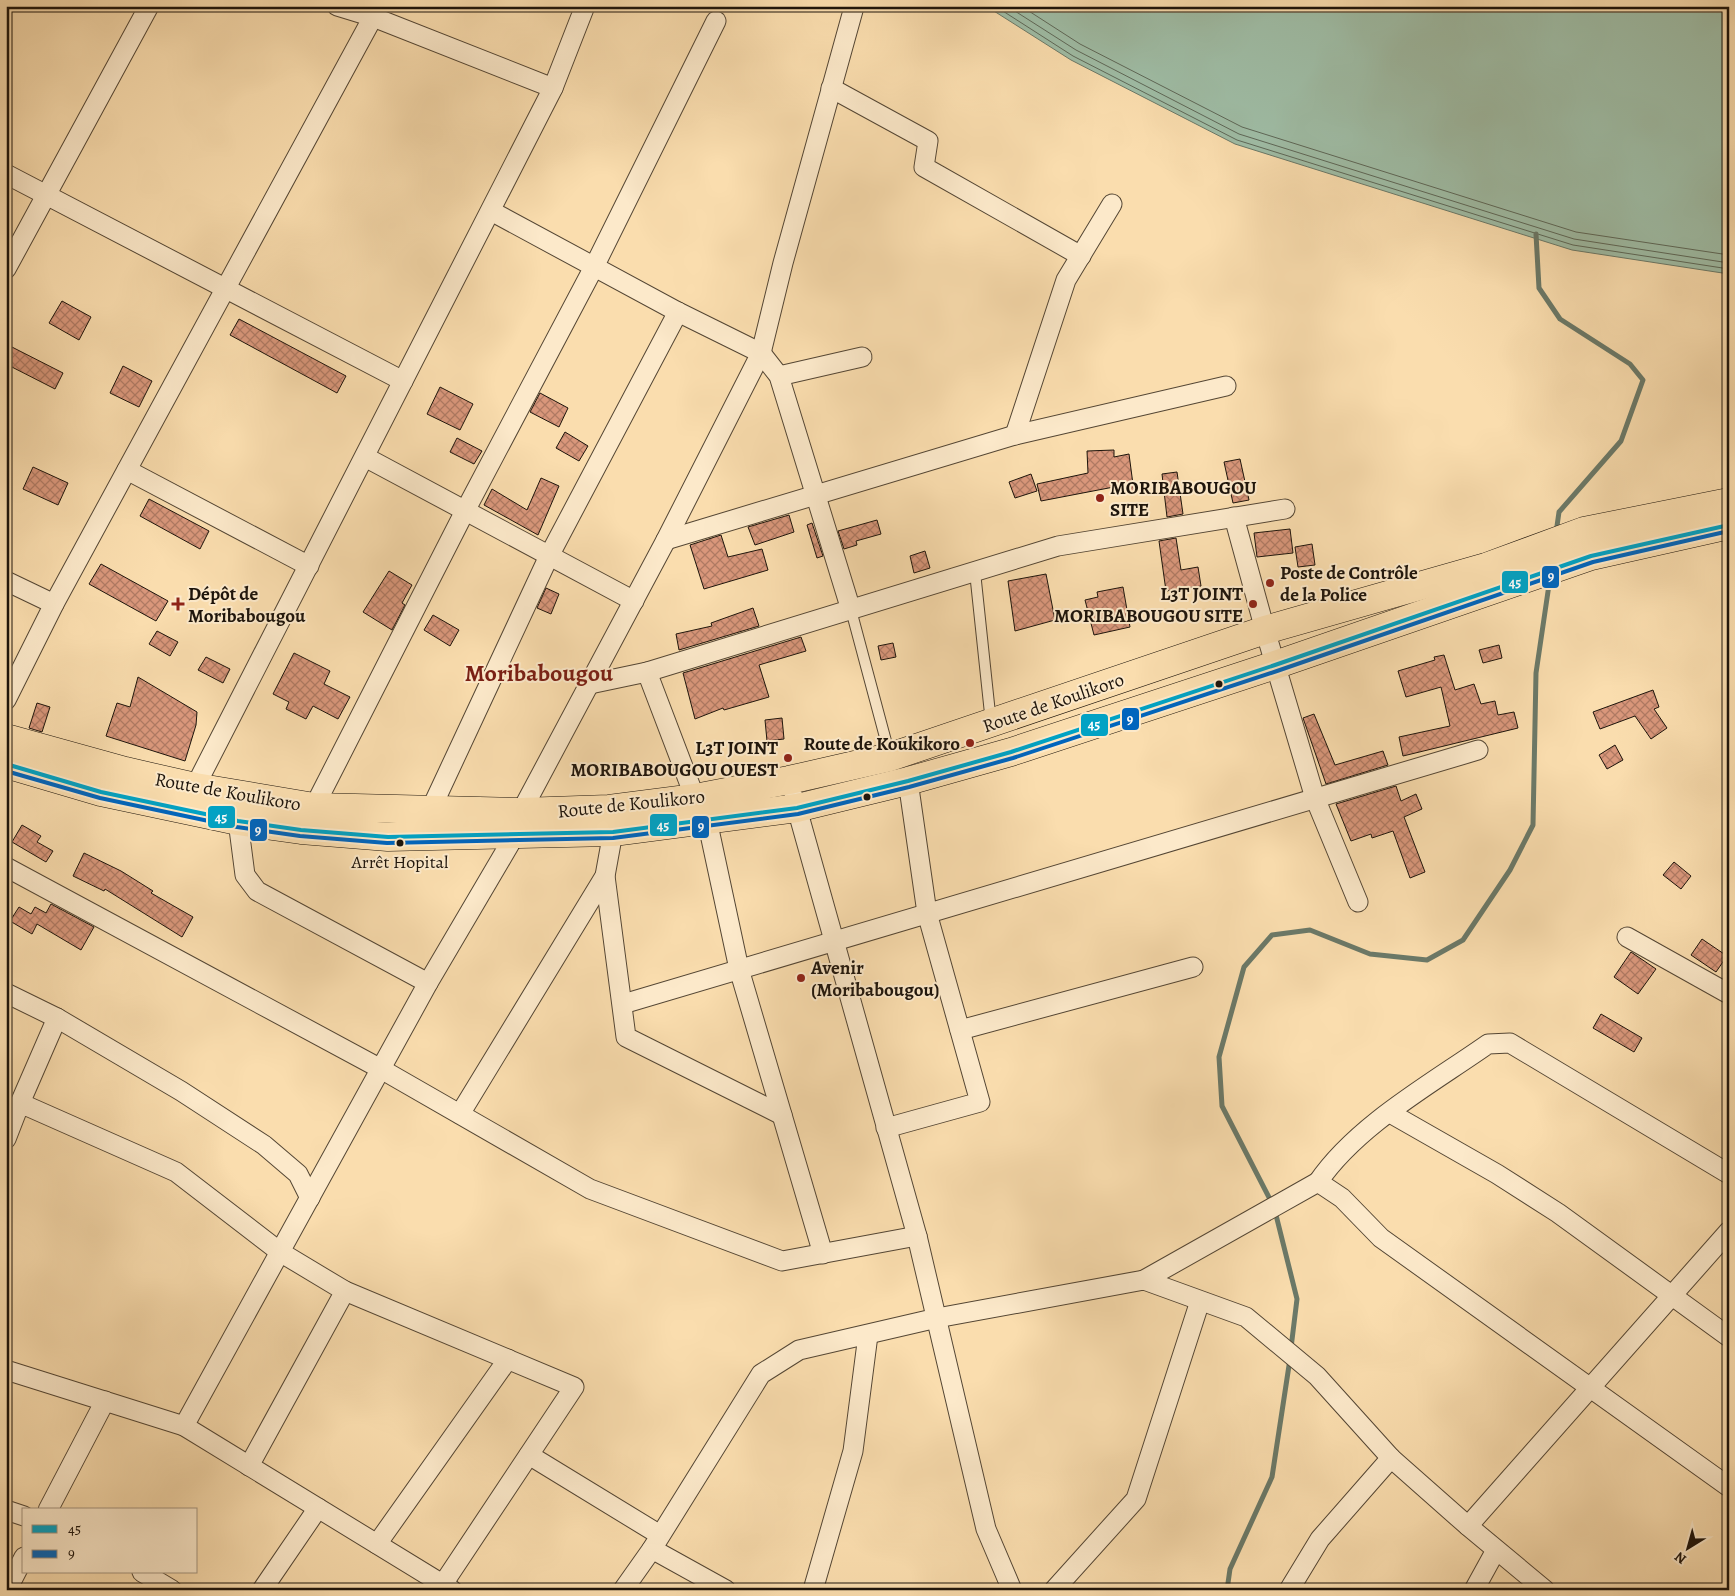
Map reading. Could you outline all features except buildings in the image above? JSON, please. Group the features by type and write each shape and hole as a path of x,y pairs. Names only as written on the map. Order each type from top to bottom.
{"main road":[{"path":"1588,544 1729,502"},
{"path":"1588,544 1729,525"},
{"name":"Route de Koulikoro","path":"6,764 101,792 238,821 301,830 388,837 518,824 610,809 797,808 908,781 1011,752 1276,665 1488,579 1588,544"},
{"name":"Route de Koulikoro","path":"6,738 125,771 195,787 314,807 431,809 518,824 613,832 701,809 789,780 890,757 1265,630 1488,579"}],"street":[{"path":"6,269 149,6"},
{"path":"337,6 373,17 554,88"},
{"path":"195,787 554,88 585,6"},
{"path":"184,1426 428,983 518,824 761,353 783,263 854,7"},
{"path":"6,700 54,604 373,17"},
{"path":"314,807 465,511 594,267 716,21"},
{"path":"831,88 928,141 924,167 1081,256"},
{"path":"6,174 403,381"},
{"path":"1014,435 1066,280 1112,204"},
{"path":"491,211 678,312 761,353 779,376 851,610"},
{"path":"431,809 549,556 678,312"},
{"path":"779,376 862,357"},
{"path":"666,540 1014,435 1226,386"},
{"path":"364,458 634,601"},
{"path":"127,470 309,566"},
{"path":"590,684 647,672 1058,546 1285,509"},
{"path":"1234,518 1315,798 1358,902"},
{"path":"6,580 54,604"},
{"path":"647,672 701,809 739,969 823,1254"},
{"path":"623,1004 1478,750"},
{"path":"789,780 917,1236 986,1529 1012,1590"},
{"path":"886,1128 980,1102 927,913 908,781"},
{"path":"238,821 245,875 257,892 428,983"},
{"path":"613,832 605,876 626,1037 782,1115"},
{"path":"6,867 381,1069 590,1189 782,1261 917,1236"},
{"path":"460,1114 605,876"},
{"path":"1627,937 1729,994"},
{"path":"960,1030 1193,967"},
{"path":"6,993 57,1018 181,1091 264,1145 298,1174 310,1198"},
{"path":"6,1140 20,1102 57,1018"},
{"path":"623,1590 656,1542 761,1374 799,1350 937,1318 1144,1280 1318,1182 1331,1162 1358,1135 1488,1044 1510,1044 1729,1174"},
{"path":"6,1370 184,1426 377,1544 445,1588 574,1387 345,1291 280,1252 176,1172 20,1102"},
{"path":"1390,1113 1497,1174 1558,1213 1729,1337"},
{"path":"1318,1182 1342,1198 1381,1238 1729,1487"},
{"path":"1468,1526 1729,1231"},
{"path":"1144,1280 1246,1317 1317,1376 1391,1458 1468,1526 1545,1590"},
{"path":"249,1466 345,1291"},
{"path":"1054,1590 1136,1499 1200,1300"},
{"path":"813,1590 853,1451 868,1335"},
{"path":"377,1544 508,1359"},
{"path":"49,1508 105,1401"},
{"path":"529,1455 726,1590"},
{"path":"1289,1590 1320,1539 1391,1458"},
{"path":"262,1590 318,1508"},
{"path":"6,1510 22,1515"},
{"path":"1474,1590 1496,1550"},
{"path":"7,1590 22,1562"},
{"path":"145,1574 172,1590"}],"lane":[{"path":"975,572 991,724"},
{"path":"851,610 890,757"}],"water":[{"path":"986,6 1729,6 1729,274 1572,250 1235,144 1071,60"}],"waterway":[{"path":"1536,234 1539,288 1560,319 1630,364 1643,380 1621,441 1559,512 1556,533"},
{"path":"1291,1348 1297,1299 1274,1207 1222,1106 1219,1057 1244,967 1272,935 1310,930 1370,954 1427,960 1463,940 1510,870 1533,825 1536,673 1550,578"},
{"path":"1227,1590 1230,1569 1272,1477 1290,1359"}],"transit line":[{"name":"45","path":"6,764 101,792 238,821 301,830 388,837 613,832 797,808 908,781 1011,752 1275,665 1591,556 1729,525"},
{"name":"9","path":"6,771 100,798 237,827 300,836 387,843 613,838 798,814 909,787 1013,758 1277,671 1593,562 1729,531"}],"place":[{"name":"MORIBABOUGOU SITE","path":"1100,498"},
{"name":"Poste de Contrôle de la Police","path":"1270,583"},
{"name":"Dépôt de Moribabougou","path":"178,604"},
{"name":"L3T JOINT MORIBABOUGOU SITE","path":"1253,604"},
{"name":"Route de Koukikoro","path":"970,743"},
{"name":"L3T JOINT MORIBABOUGOU OUEST","path":"788,758"},
{"name":"Arrêt Hopital","path":"400,843"},
{"name":"Avenir (Moribabougou)","path":"801,978"}],"district":[{"name":"Moribabougou","path":"539,673"}]}
